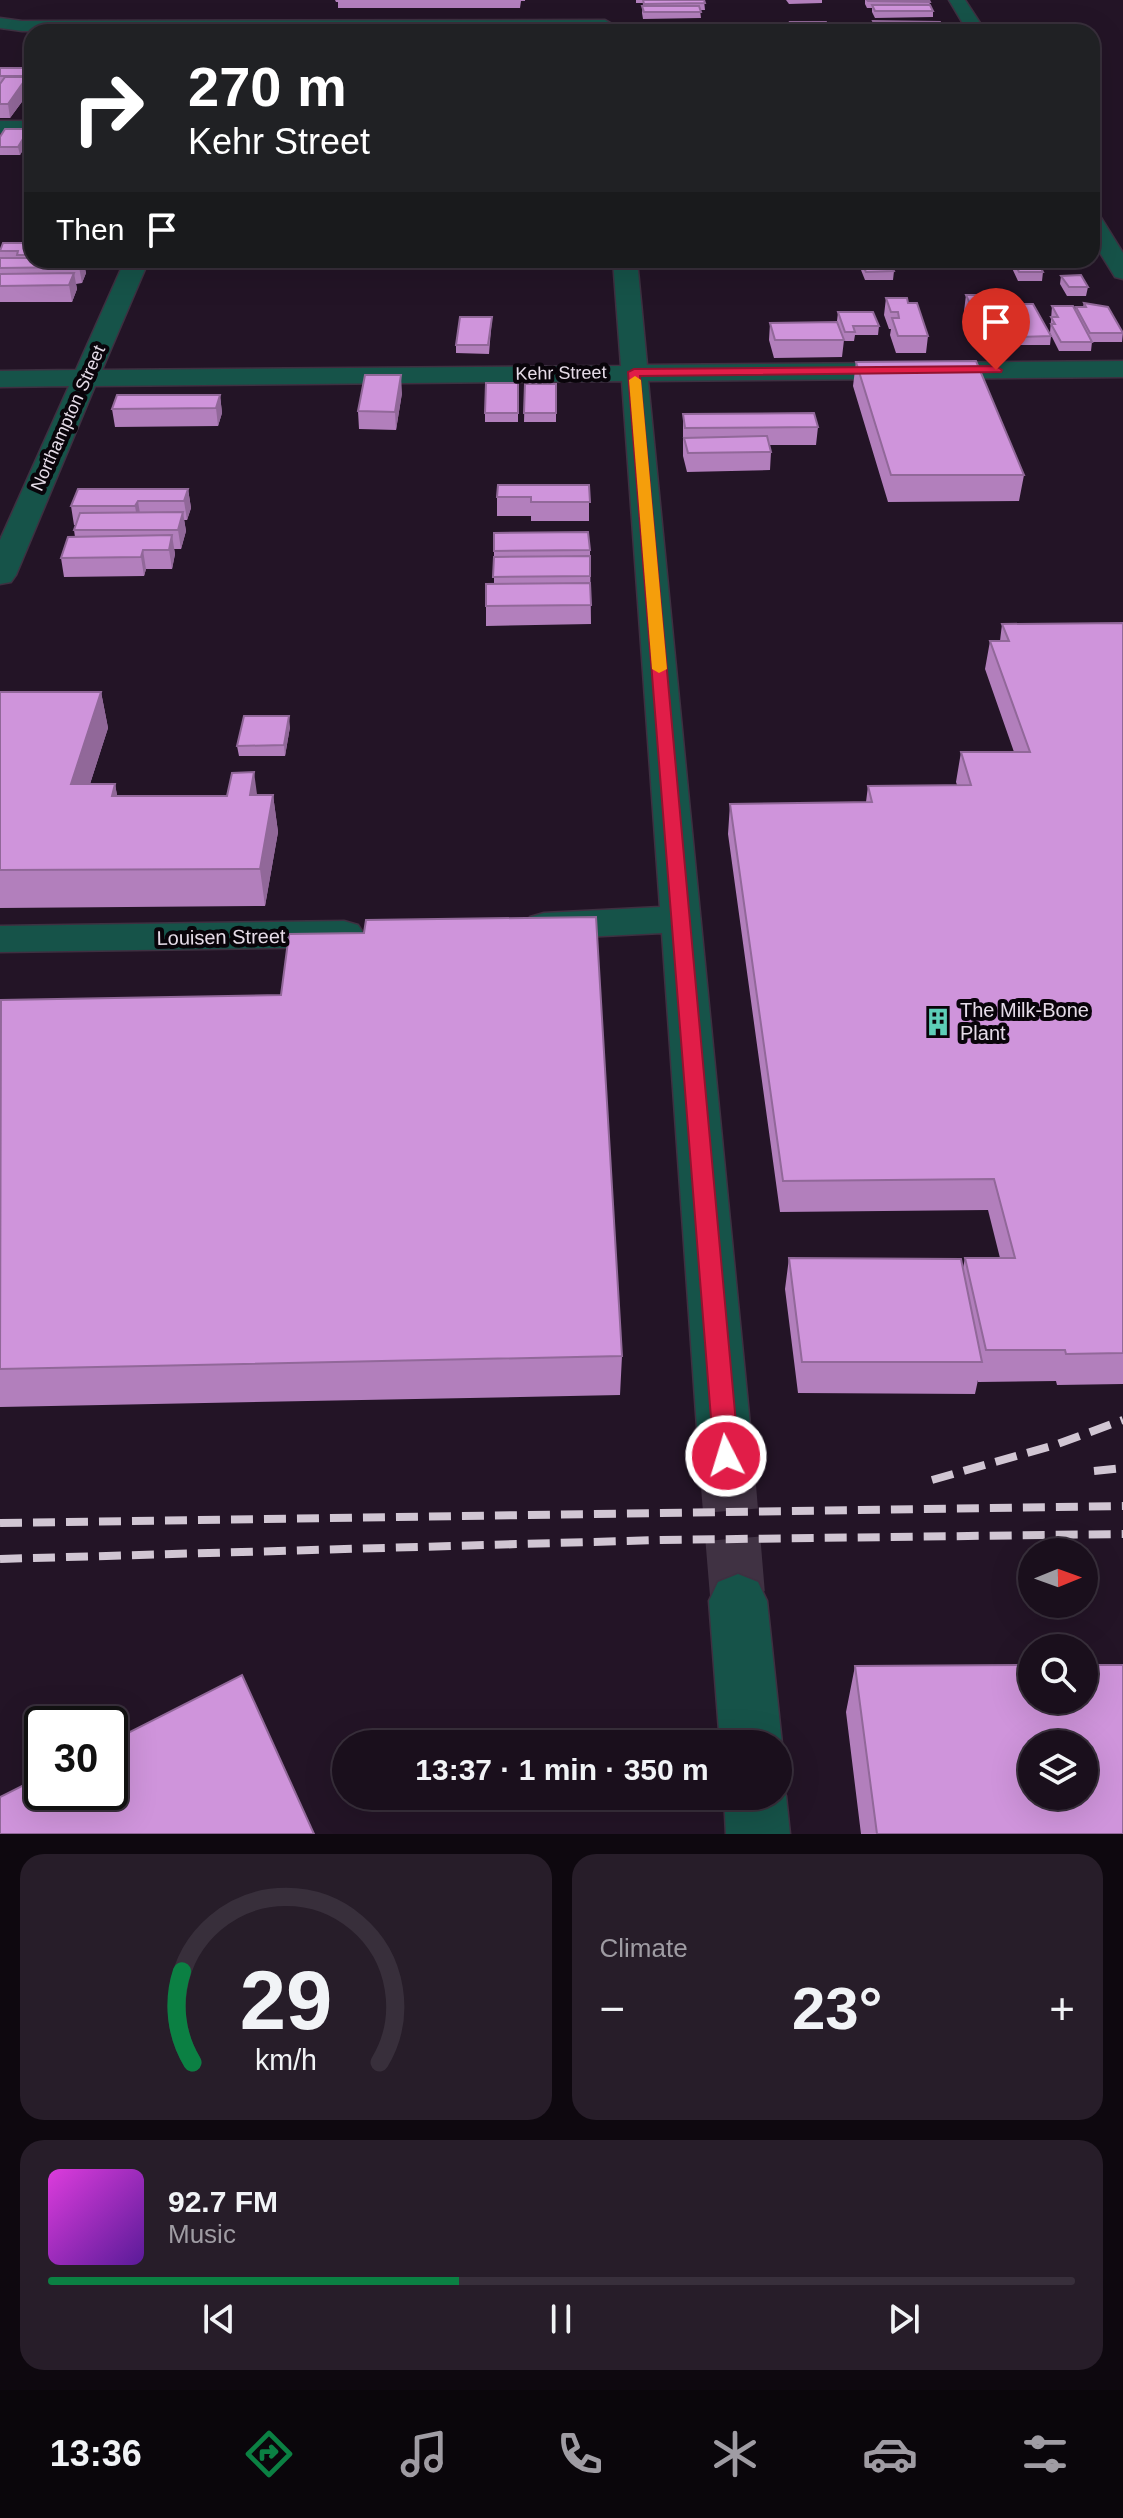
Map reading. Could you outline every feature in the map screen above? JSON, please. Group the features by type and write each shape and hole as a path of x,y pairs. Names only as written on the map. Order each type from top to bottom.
{"street":[{"path":"957,0 972,24"},
{"path":"168,24 605,22"},
{"path":"0,127 24,127"},
{"path":"1100,234 1123,272"},
{"name":"Northampton Street","path":"0,575 133,268"},
{"path":"626,268 726,1456"},
{"name":"Kehr Street","path":"0,379 1123,369"},
{"path":"512,927 681,919"},
{"name":"Louisen Street","path":"0,939 256,937 384,932"},
{"path":"738,1601 750,1730"},
{"path":"756,1810 758,1834"}],"building":[{"path":"643,0 704,0 705,3 644,4"},
{"path":"929,0 930,2 868,1"},
{"path":"872,5 930,5 933,11 875,11"},
{"path":"642,6 699,6 701,12 644,12"},
{"path":"873,21 941,24 874,24"},
{"path":"790,22 827,24 791,24"},
{"path":"0,68 24,68 24,76 0,76"},
{"path":"5,77 24,77 8,104 0,104 0,84"},
{"path":"5,129 24,129 24,137 18,147 0,147 0,137"},
{"path":"3,243 24,243 24,255 17,255 18,251 0,251"},
{"path":"0,258 24,258 24,268 0,268"},
{"path":"864,268 893,268 894,271 866,272"},
{"path":"1017,268 1041,268 1043,272 1019,272"},
{"path":"74,273 69,285 0,286 0,274"},
{"path":"1081,275 1088,287 1069,287 1061,276"},
{"path":"966,295 994,295 1010,329 978,329"},
{"path":"886,298 907,298 908,303 917,303 928,336 898,336 892,318 899,318 898,312 891,312"},
{"path":"1084,303 1108,307 1123,333 1090,333 1076,307 1086,307"},
{"path":"1011,304 1033,304 1051,336 1019,337 1008,315 1017,315"},
{"path":"1052,306 1073,306 1092,342 1061,342 1051,324 1055,324 1051,317 1058,317"},
{"path":"838,312 873,312 879,326 853,326 855,332 845,332"},
{"path":"460,317 492,317 488,345 456,345"},
{"path":"837,322 844,340 775,340 770,323"},
{"path":"976,361 1024,475 891,475 856,362"},
{"path":"365,375 401,375 395,412 358,411"},
{"path":"486,383 518,383 518,413 485,413"},
{"path":"525,384 556,384 556,413 524,413"},
{"path":"117,395 220,395 216,408 112,409"},
{"path":"814,413 818,427 685,428 683,414"},
{"path":"767,436 771,452 688,453 684,438"},
{"path":"498,485 589,485 590,502 531,502 531,497 497,497"},
{"path":"78,489 188,489 184,501 138,501 135,506 71,506"},
{"path":"183,512 178,530 74,530 80,513"},
{"path":"588,532 590,550 494,551 494,533"},
{"path":"172,535 169,550 143,550 141,557 61,558 68,537"},
{"path":"590,556 590,576 493,577 494,557"},
{"path":"590,583 591,605 486,606 486,584"},
{"name":"The Milk-Bone Plant","path":"1123,623 1123,1353 986,1350 965,1258 1015,1258 994,1179 783,1181 730,804 872,802 868,786 971,785 961,752 1030,752 990,641 1009,641 1002,624"},
{"path":"0,692 101,692 71,784 115,784 112,796 227,796 232,773 254,772 250,795 273,795 260,869 0,870"},
{"path":"244,716 289,716 284,745 237,746"},
{"path":"596,917 622,1356 0,1369 1,1000 281,995 289,934 364,933 366,920"},
{"path":"789,1258 961,1259 982,1362 802,1362"},
{"path":"1018,1665 1018,1714 1098,1714 1098,1665 1123,1665 1123,1834 877,1834 855,1666"},
{"path":"242,1675 314,1834 0,1834 0,1797 24,1785 24,1810 128,1810 128,1733"}],"tunnel":[{"path":"726,1456 738,1601"}],"railway":[{"path":"932,1480 1055,1445 1123,1420"},
{"path":"1094,1471 1123,1468"},
{"path":"0,1523 1123,1506"},
{"path":"0,1559 660,1540 1123,1534"}],"slow traffic":[{"path":"635,380 659,669"}],"place":[{"name":"The Milk-Bone Plant","path":"938,1022"}],"route":[{"path":"726,1456 634,372 996,370"}]}
